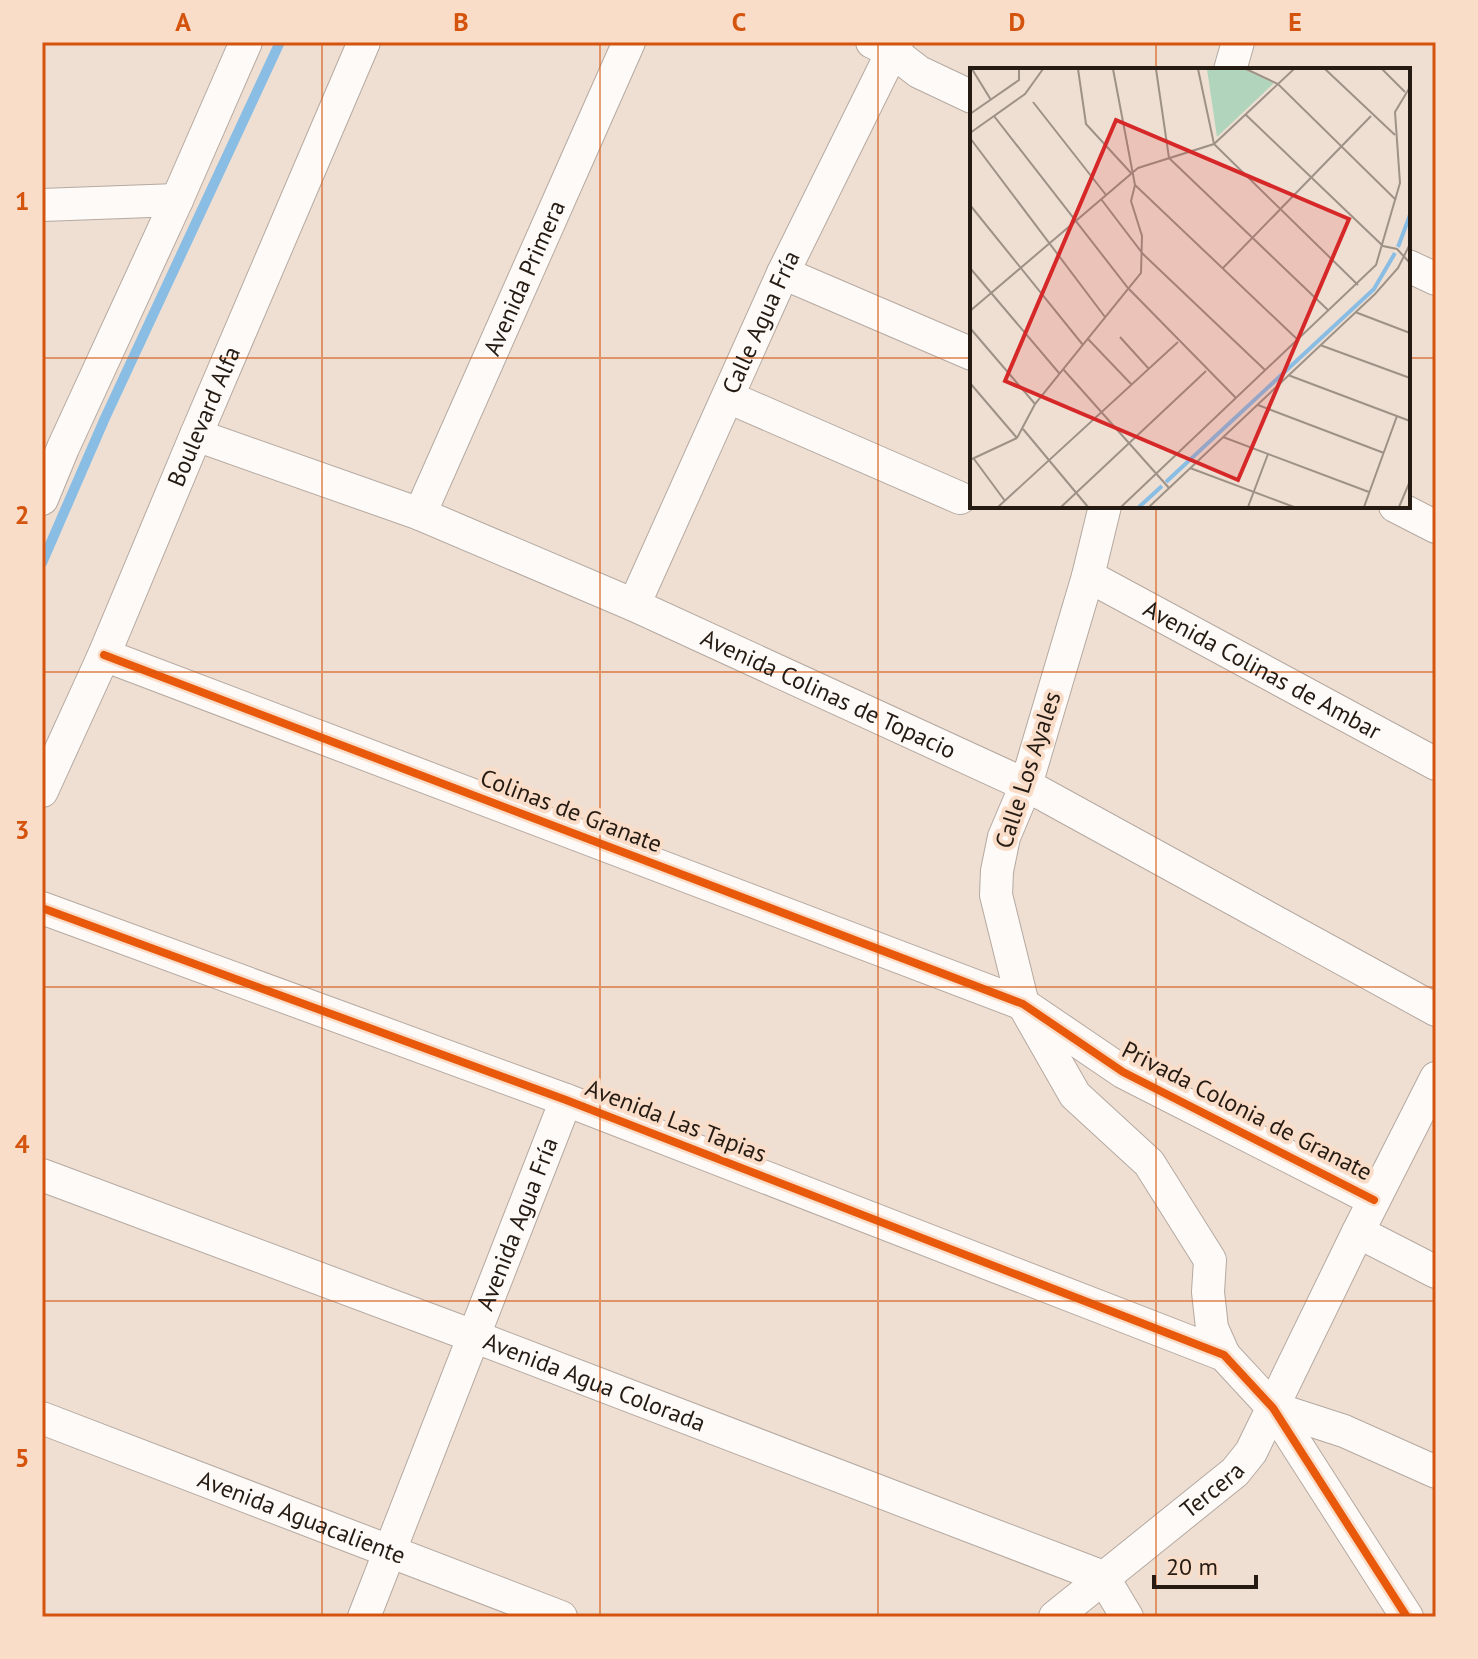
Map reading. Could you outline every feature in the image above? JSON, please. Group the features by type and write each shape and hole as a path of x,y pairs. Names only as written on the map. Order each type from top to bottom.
{"street":[{"path":"42,499 52,448 177,200 246,42"},
{"name":"Boulevard Alfa","path":"42,791 104,655 364,42"},
{"name":"Avenida Primera","path":"420,514 629,42"},
{"path":"1231,68 1238,42"},
{"path":"887,45 919,72 970,96"},
{"name":"Calle Agua Fría","path":"634,605 887,45"},
{"path":"42,205 177,200"},
{"path":"1410,267 1436,279"},
{"path":"783,273 970,353"},
{"path":"728,397 960,498"},
{"name":"Avenida Colinas de Topacio","path":"196,435 420,514 634,605 1026,785 1436,1010"},
{"name":"Calle Los Ayales","path":"1105,508 1088,576 1026,785 1004,837 996,895 1023,1004 1075,1095 1149,1163 1210,1260 1208,1292 1212,1328 1224,1355"},
{"path":"1399,508 1436,527"},
{"name":"Avenida Colinas de Ambar","path":"1088,576 1436,764"},
{"name":"Colinas de Granate","path":"104,655 1023,1004"},
{"name":"Avenida Las Tapias","path":"42,908 566,1100 1224,1355 1273,1408 1407,1617"},
{"name":"Privada Colonia de Granate","path":"1023,1004 1123,1072 1374,1200"},
{"name":"Tercera","path":"1055,1617 1235,1472 1251,1452 1436,1078"},
{"name":"Avenida Agua Fría","path":"364,1617 566,1100"},
{"name":"Avenida Agua Colorada","path":"42,1175 1103,1577"},
{"path":"1358,1232 1436,1272"},
{"path":"1273,1408 1344,1431 1436,1472"},
{"name":"Avenida Aguacaliente","path":"42,1418 561,1617"},
{"path":"1103,1577 1127,1617"}],"waterway":[{"path":"42,563 105,418 280,42"}],"cycle path":[{"path":"104,655 1023,1004 1123,1072 1374,1200"},
{"path":"42,908 566,1100 1224,1355 1273,1408 1407,1617"}]}
